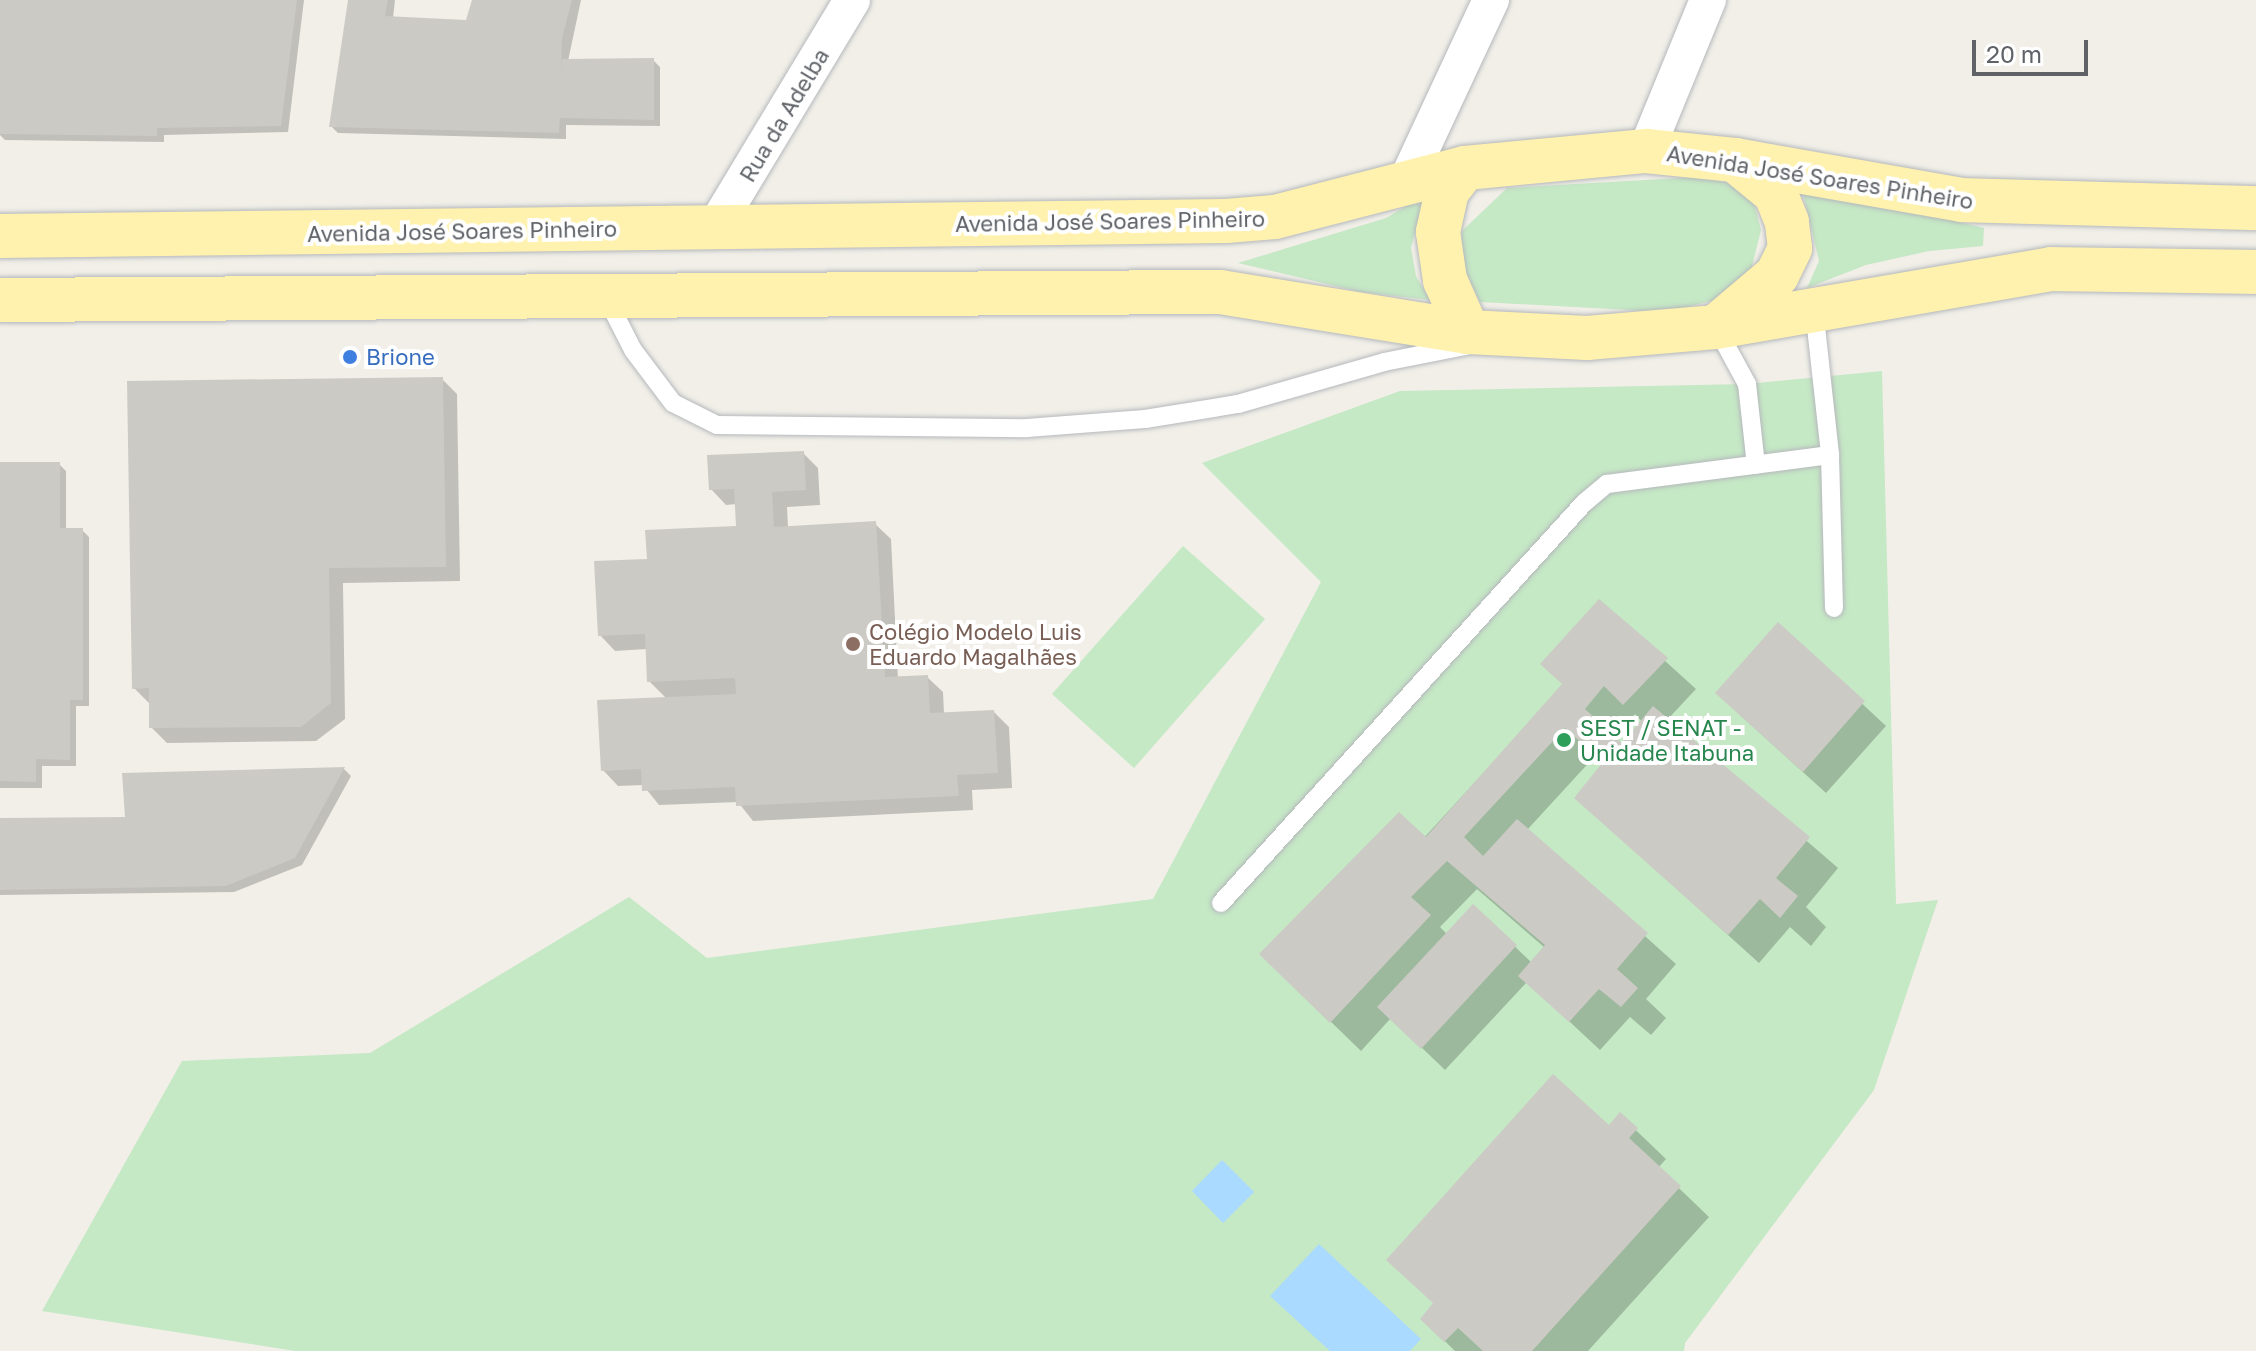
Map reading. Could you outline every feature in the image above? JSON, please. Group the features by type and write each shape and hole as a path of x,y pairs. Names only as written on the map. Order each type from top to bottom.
{"main road":[{"name":"Avenida José Soares Pinheiro","path":"0,236 1239,220 1341,202 1407,180 1465,168 1646,151 1735,160 1962,200 2256,208"},
{"path":"1716,327 1777,275 1790,248 1787,222 1775,193 1735,160"},
{"path":"1465,168 1447,191 1438,232 1445,280 1468,332"},
{"path":"0,300 1220,292 1348,308 1468,332 1587,338 1716,327 2051,269 2256,272"}],"street":[{"name":"Rua da Adelba","path":"714,229 852,0"},
{"path":"1407,180 1491,0"},
{"path":"1646,151 1708,0"}],"lane":[{"path":"605,296 633,350 673,403 717,425 1027,428 1145,419 1238,404 1384,362 1523,334"},
{"path":"1814,309 1830,455 1834,608"},
{"path":"1716,327 1747,384 1756,465"},
{"path":"1221,903 1584,503 1607,484 1830,455"}],"green space":[{"path":"1697,177 1734,184 1754,203 1761,230 1751,270 1728,297 1666,312 1480,302 1461,263 1462,231 1507,188"},
{"path":"1803,193 1897,207 1984,228 1983,246 1929,251 1866,265 1807,288 1819,261"},
{"path":"1425,195 1411,248 1416,276 1430,300 1361,292 1238,263 1386,218"},
{"name":"SEST / SENAT - Unidade Itabuna","path":"1882,371 1896,904 1938,900 1874,1090 1685,1343 1684,1351 295,1351 42,1311 182,1061 370,1053 629,897 707,958 1153,899 1321,582 1202,463 1400,391 1747,384"},
{"path":"1183,546 1265,619 1134,768 1052,694"}],"water":[{"path":"1222,1160 1254,1192 1223,1223 1192,1191"},
{"path":"1319,1244 1421,1339 1410,1351 1330,1351 1270,1296"}],"building":[{"path":"0,0 297,0 281,126 157,128 157,136 0,134"},
{"path":"348,0 388,0 385,16 466,20 472,0 572,0 562,38 561,73 562,59 654,58 654,120 560,118 559,133 329,127"},
{"path":"443,377 446,567 329,568 331,703 301,727 149,728 149,688 132,689 127,381"},
{"path":"804,451 806,490 772,492 774,527 876,521 885,677 928,675 930,713 994,710 998,773 957,775 959,796 736,806 735,787 642,791 641,769 601,771 597,700 736,694 735,678 647,682 645,634 598,636 594,561 647,559 645,530 736,526 734,489 709,490 707,455"},
{"path":"0,462 60,462 60,528 83,528 83,700 70,700 70,760 36,759 36,782 0,781"},
{"path":"1599,599 1668,658 1623,705 1604,686 1585,709 1622,743 1653,706 1810,837 1776,878 1798,896 1780,918 1760,899 1728,935 1574,798 1603,762 1565,728 1464,837 1483,856 1517,819 1648,933 1617,969 1638,988 1621,1007 1599,989 1569,1022 1518,976 1545,945 1447,861 1411,897 1431,915 1330,1023 1259,954 1399,812 1426,837 1562,684 1540,664"},
{"path":"1778,622 1865,701 1803,772 1715,693"},
{"path":"345,767 295,858 226,886 0,890 0,818 125,817 122,773"},
{"path":"1473,904 1517,945 1421,1049 1377,1007"},
{"path":"1553,1074 1609,1125 1620,1112 1638,1128 1629,1138 1681,1186 1532,1351 1483,1351 1458,1328 1444,1342 1420,1319 1433,1303 1386,1260"}],"place":[{"name":"Brione","path":"350,357"},
{"name":"Colégio Modelo Luis Eduardo Magalhães","path":"853,644"},
{"name":"SEST / SENAT - Unidade Itabuna","path":"1564,740"}]}
